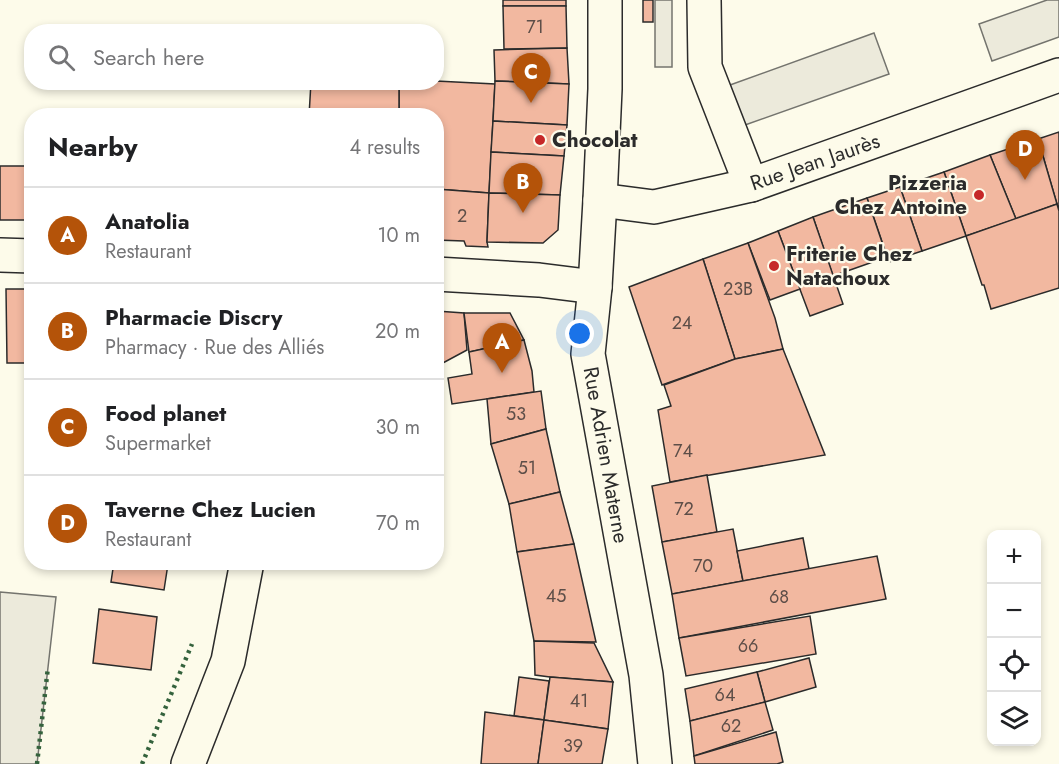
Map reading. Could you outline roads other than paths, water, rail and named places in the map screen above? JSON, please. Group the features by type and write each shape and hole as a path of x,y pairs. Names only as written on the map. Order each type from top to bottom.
{"street":[{"name":"Rue Adrien Materne","path":"605,0 605,89 600,200 588,354 646,675 655,764"},
{"path":"705,0 705,68 751,185"},
{"name":"Rue Jean Jaurès","path":"600,200 654,207 751,185 1059,75"},
{"path":"0,255 24,256"},
{"path":"444,274 539,280 595,287"},
{"path":"188,764 228,661 246,570"}],"place":[{"name":"Food planet","path":"531,103"},
{"name":"Chocolat","path":"540,140"},
{"name":"Taverne Chez Lucien","path":"1025,180"},
{"name":"Pizzeria Chez Antoine","path":"979,195"},
{"name":"Pharmacie Discry","path":"523,213"},
{"name":"Friterie Chez Natachoux","path":"774,266"},
{"name":"Anatolia","path":"502,373"}]}
